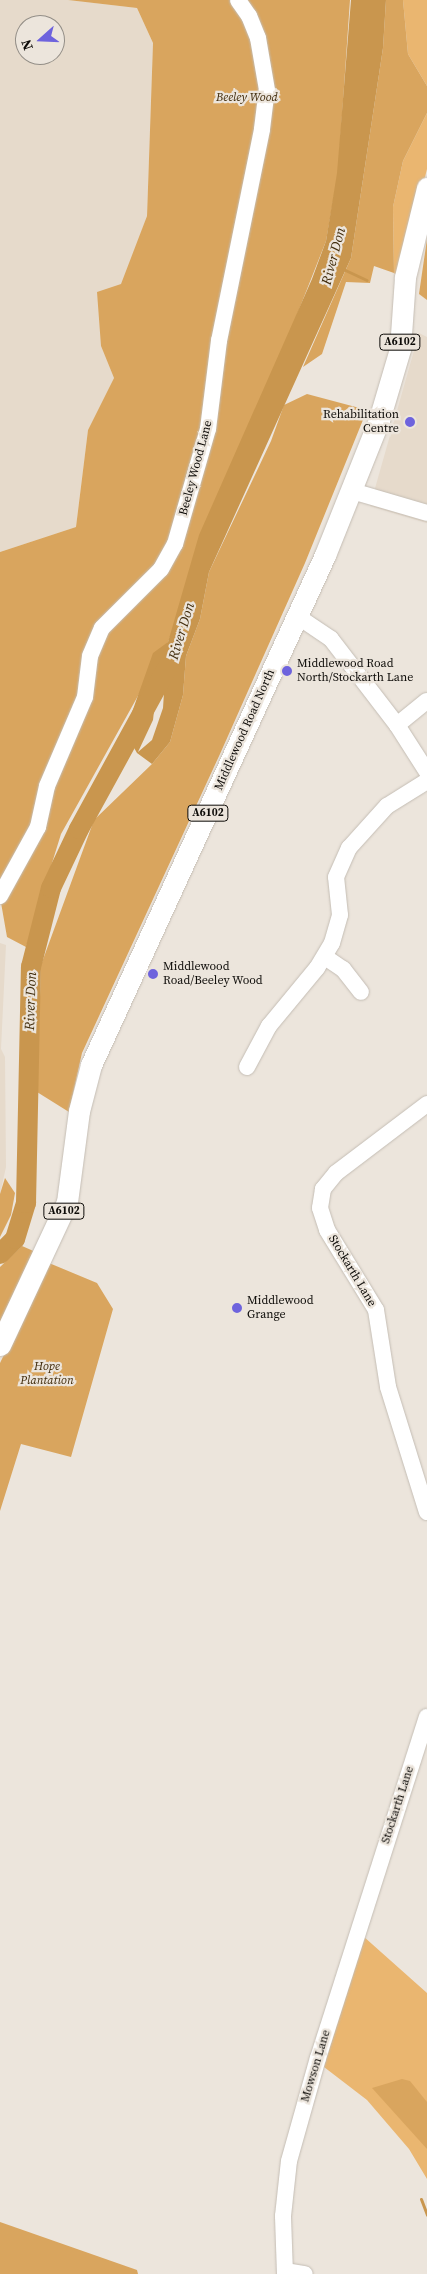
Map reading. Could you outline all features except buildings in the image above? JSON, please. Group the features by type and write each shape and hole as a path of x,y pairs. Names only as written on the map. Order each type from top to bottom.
{"main road":[{"name":"Middlewood Road North","path":"0,1345 67,1202 79,1110 91,1065 297,616 352,491 390,385 400,349 408,261 427,188"}],"street":[{"name":"Beeley Wood Lane","path":"0,896 38,828 47,786 84,697 90,656 102,628 117,610 161,569 175,544 208,429 220,341 261,138 267,90 258,38 249,16 238,0"},
{"path":"352,491 427,513"},
{"path":"297,616 331,639 397,726 427,772"},
{"path":"397,726 427,701"},
{"path":"247,1067 274,1019 325,957 338,924 336,877 350,848 387,806 427,781"},
{"path":"325,957 343,969 361,992"},
{"name":"Stockarth Lane","path":"427,1104 336,1173 323,1189 320,1208 327,1230 376,1310 388,1387 427,1512"},
{"name":"Stockarth Lane","path":"379,1864 427,1717"},
{"name":"Mowson Lane","path":"285,2273 283,2216 289,2161 379,1864"},
{"path":"285,2273 305,2274"}],"shaded area":[{"path":"0,0 68,0 137,8 153,43 147,216 101,346 114,378 88,430 76,527 0,552"},
{"path":"403,0 427,0 427,86 408,54"},
{"path":"427,113 427,169 400,279 394,273 393,207 403,161"},
{"name":"Rehabilitation Centre","path":"419,333 427,337 427,523 370,506"},
{"path":"0,943 6,945 1,1049 5,1057 6,1167 0,1194"},
{"path":"363,1936 427,1993 427,2179 409,2149 367,2100 324,2067"}],"green space":[{"name":"Beeley Wood","path":"68,0 350,0 338,173 326,241 168,642 61,834 26,947 7,937 0,897 0,552 76,527 88,430 114,378 101,346 97,292 121,284 147,216 153,43 137,8"},
{"path":"386,0 403,0 408,54 427,86 427,113 403,161 393,207 394,273 374,266 370,283 346,282 322,354 303,367 351,258 383,48"},
{"path":"427,239 427,300 419,294"},
{"path":"307,394 367,410 305,563 220,754 82,1053 69,1112 37,1092 41,965 94,820 152,764 170,742 183,695 186,656 200,619 209,572 271,441 284,405"},
{"path":"5,1178 15,1193 11,1215 0,1237 0,1194"},
{"path":"22,1246 38,1253 0,1330 0,1267"},
{"name":"Hope Plantation","path":"49,1263 97,1283 113,1309 71,1457 21,1444 0,1511 0,1363"},
{"path":"402,2079 410,2081 427,2102 427,2149 372,2088"},
{"path":"0,2222 137,2270 138,2274 0,2274"}],"water":[{"path":"351,0 386,0 383,48 351,258 209,572 200,619 186,656 183,695 170,742 152,764 137,753 125,732 153,653 168,642 199,535 312,279 326,241 337,173","holes":["165,677 163,708 152,740 138,752 153,720 156,693"]}],"waterway":[{"path":"343,269 367,280"},
{"name":"River Don","path":"0,1254 15,1239 26,1203 31,967 51,888 79,829 172,659"},
{"path":"421,2199 427,2215"}],"place":[{"name":"Rehabilitation Centre","path":"410,422"},
{"name":"Middlewood Road North/Stockarth Lane","path":"287,671"},
{"name":"Middlewood Road/Beeley Wood","path":"153,974"},
{"name":"Middlewood Grange","path":"237,1308"}]}
